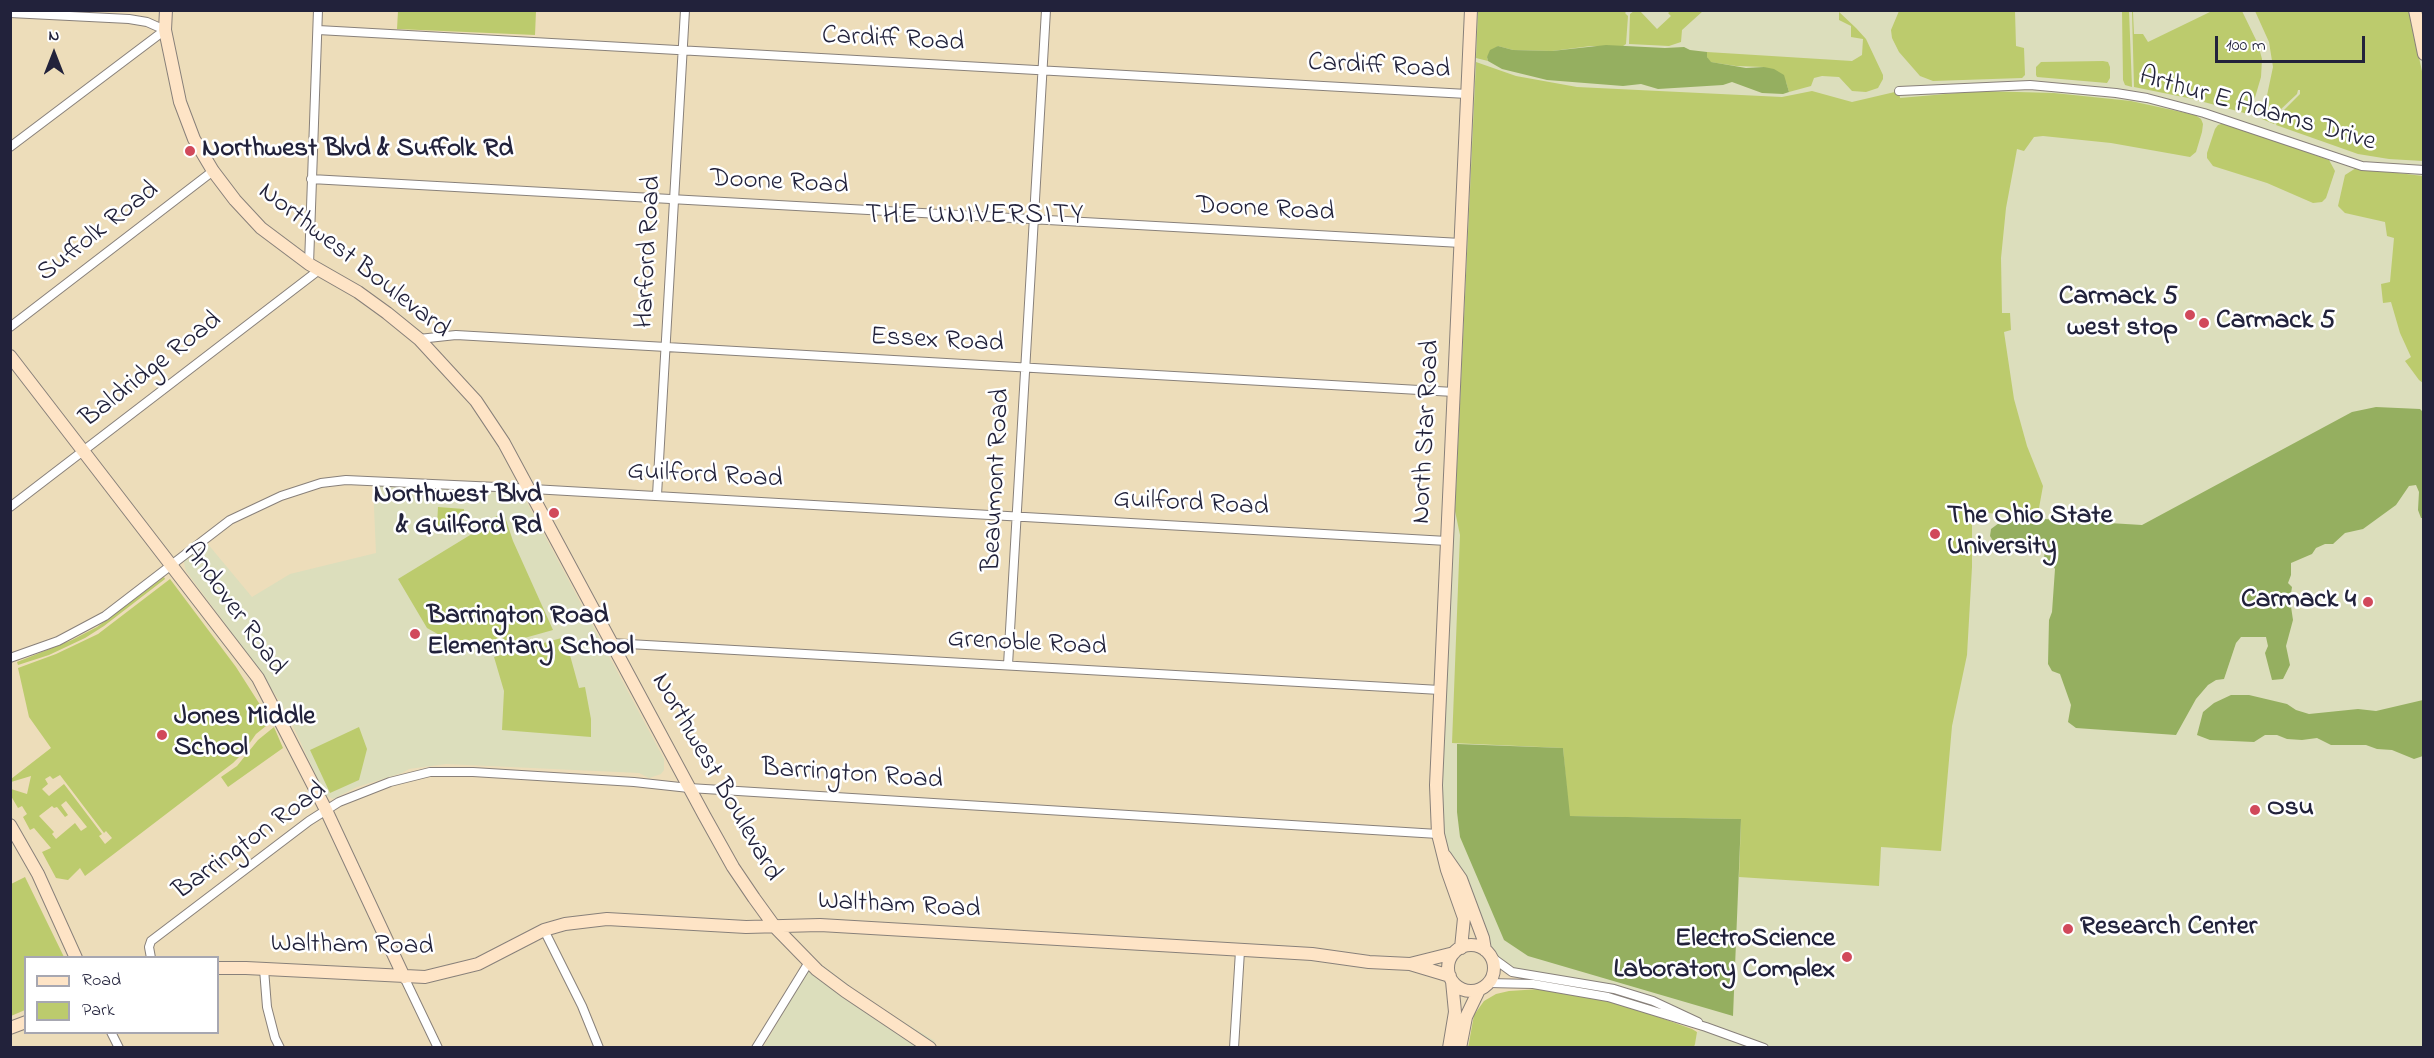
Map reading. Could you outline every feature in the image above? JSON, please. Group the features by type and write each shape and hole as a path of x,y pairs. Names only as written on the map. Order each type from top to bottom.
{"street":[{"name":"Northwest Boulevard","path":"166,10 165,30 180,102 194,139 213,171 235,200 261,228 314,267 377,306 419,339 476,401 504,443 733,867 776,927 809,962 845,992 926,1046"},
{"path":"314,267 311,179 318,10"},
{"name":"Harford Road","path":"657,495 685,10"},
{"name":"Beaumont Road","path":"1008,665 1046,10"},
{"name":"North Star Road","path":"1458,951 1464,918 1447,870 1438,834 1436,785 1471,10"},
{"path":"2415,10 2424,54"},
{"path":"10,13 129,19 147,22 165,30 10,147"},
{"name":"Cardiff Road","path":"318,30 1467,94"},
{"name":"Arthur E Adams Drive","path":"1899,91 2021,85 2059,86 2116,93 2147,98 2204,113 2362,166 2424,170"},
{"name":"Suffolk Road","path":"10,327 213,171"},
{"name":"Doone Road","path":"311,179 1461,243"},
{"name":"Baldridge Road","path":"10,507 314,267"},
{"name":"Essex Road","path":"419,339 456,335 1454,392"},
{"name":"Andover Road","path":"10,356 258,678 326,810 438,1047"},
{"name":"Guilford Road","path":"10,658 58,641 105,616 230,520 271,500 321,483 375,480 1447,541"},
{"name":"Grenoble Road","path":"611,643 1440,690"},
{"name":"Barrington Road","path":"151,956 149,947 152,941 234,876 326,810 390,782 430,772 473,771 689,788 1438,834"},
{"path":"10,825 38,874 76,956"},
{"name":"North Star Road","path":"1444,856 1461,879 1488,953"},
{"name":"Waltham Road","path":"219,969 422,977 478,964 544,930 565,924 607,919 776,927 819,925 1312,954 1369,962 1410,964 1451,979"},
{"path":"544,930 600,1047"},
{"path":"1449,1047 1455,1012 1449,964 1458,951 1473,946 1488,953 1512,972 1614,989 1653,1001 1706,1027"},
{"path":"1234,1047 1240,951"},
{"name":"Waltham Road","path":"1410,964 1458,951"},
{"path":"1460,1047 1466,1017 1494,970 1488,953"},
{"path":"756,1047 809,962"},
{"path":"264,969 267,1007 279,1047"},
{"path":"1451,979 1464,990 1533,984 1608,997 1764,1047"}],"shaded area":[{"name":"The Ohio State University","path":"1471,11 2423,11 2423,1047 1694,1047 1697,1032 1706,1027 1653,1001 1512,972 1490,956 1438,834"},
{"name":"Barrington Road Elementary School","path":"373,485 523,495 664,759 664,770 661,774 649,778 639,773 446,764 409,769 357,787 333,799 325,795 287,713 260,671 186,571 184,560 207,543 252,597 290,574 376,553"},
{"path":"814,959 874,1004 935,1041 931,1048 764,1046"}],"green space":[{"path":"398,11 536,11 535,35 397,29"},
{"path":"1478,11 1627,11 1625,13 1628,16 1626,44 1552,51 1513,50 1498,46 1487,57 1488,61 1476,58"},
{"path":"1640,11 1657,29 1671,16 1668,13 1671,11 1703,11 1682,30 1681,42 1669,46 1629,44 1630,14"},
{"path":"1807,11 1838,11 1856,28 1866,39 1883,75 1878,88 1866,92 1852,91 1839,77 1822,76 1814,78 1811,86 1789,92 1786,82 1764,67 1710,62 1707,57 1707,52 1852,61 1862,55 1863,39 1851,37 1851,26 1839,20 1839,12"},
{"path":"1899,11 2015,11 2016,46 2024,48 2025,75 2022,78 1933,81 1920,76 1899,52 1892,38 1891,30"},
{"path":"2122,11 2129,11 2132,87 2125,85 2123,80"},
{"path":"2212,11 2242,11 2258,44 2262,59 2261,77 2251,111 2248,114 2193,99 2134,87 2132,12 2134,34 2143,34 2148,42"},
{"path":"2255,11 2409,11 2423,76 2423,161 2358,154 2276,125 2281,113 2300,94 2300,90 2279,111 2274,124 2262,119 2273,67 2269,42"},
{"path":"1606,45 1684,47 1707,52 1707,57 1711,62 1746,68 1774,69 1784,75 1789,92 1762,93 1732,82 1723,85 1658,89 1641,84 1623,86 1547,80 1502,69 1488,61 1487,57 1490,50 1498,46 1513,50 1552,51"},
{"path":"1476,62 1516,76 1577,87 1782,97 1812,91 1852,102 1899,91 1900,98 1980,91 2054,93 2131,101 2195,115 2201,119 2202,132 2196,152 2190,157 2111,143 2043,136 2034,137 2024,151 2017,149 2006,208 2001,258 2002,313 2010,313 2011,330 2004,332 2014,399 2027,446 2043,486 2037,519 1972,511 1972,567 1967,655 1952,726 1941,851 1881,847 1879,886 1739,877 1741,819 1569,816 1563,748 1452,743 1460,535 1455,511"},
{"path":"2041,62 2108,62 2110,67 2110,78 2107,83 2037,77 2036,75 2036,67"},
{"path":"2224,123 2329,160 2335,171 2326,198 2322,202 2313,203 2267,183 2213,166 2207,158 2207,153 2215,129"},
{"path":"2356,168 2423,176 2423,383 2405,361 2411,357 2400,333 2391,302 2383,303 2381,284 2390,282 2394,238 2387,236 2385,222 2345,213 2338,206 2345,175"},
{"path":"2376,407 2420,409 2423,412 2423,518 2418,510 2419,492 2416,485 2409,486 2396,505 2363,529 2345,533 2333,544 2325,544 2316,548 2312,554 2291,563 2288,583 2292,587 2290,600 2293,620 2286,646 2290,665 2283,679 2272,680 2265,653 2268,646 2266,637 2241,637 2236,643 2224,679 2216,680 2208,685 2196,699 2176,735 2076,728 2068,722 2071,705 2060,674 2052,671 2048,664 2049,620 2052,612 2055,569 2052,564 2047,565 2044,561 2045,543 2010,541 2007,546 1999,550 1990,536 1991,529 1999,523 2009,521 2011,517 2142,525 2352,412"},
{"path":"438,507 464,509 463,528 437,526"},
{"path":"498,515 505,517 513,541 553,630 503,644 461,647 427,628 398,579 480,529"},
{"path":"164,577 165,579 85,638 49,655 18,665 17,662 72,640 97,627"},
{"name":"Jones Middle School","path":"170,579 236,667 271,722 256,734 233,763 85,876 80,868 68,880 56,878 42,852 51,848 34,828 30,830 23,817 27,814 22,806 18,808 11,796 11,789 27,794 31,776 11,782 11,779 51,748 29,717 18,668 56,654 98,634","holes":["60,775 104,833 106,831 112,838 105,844 99,836 102,834 64,784 49,796 42,789 48,784 45,779 50,776 53,779","66,801 87,827 81,831 75,823 56,839 52,834 54,832 39,816 52,806 57,807 65,817 68,815 61,805"]},
{"path":"565,637 579,688 585,687 591,719 591,737 502,730 504,691 494,657"},
{"path":"2231,695 2249,695 2287,704 2309,714 2358,709 2376,711 2423,700 2423,756 2414,759 2392,750 2377,749 2366,745 2331,745 2317,738 2302,740 2265,735 2254,742 2210,740 2197,735 2203,712 2214,703"},
{"path":"274,727 283,748 228,787 221,777 237,766 258,740"},
{"path":"359,727 367,749 359,780 330,793 310,750"},
{"path":"1457,744 1563,748 1570,816 1741,819 1733,1016 1528,956 1504,940 1460,837 1457,812"},
{"path":"25,877 64,956 24,956 24,1010 11,1016 11,884"},
{"path":"1540,989 1619,1003 1692,1029 1697,1032 1694,1047 1468,1048 1474,1015 1484,1001 1496,994 1509,991"}],"place":[{"name":"Northwest Blvd & Suffolk Rd","path":"190,151"},
{"name":"Carmack 5 west stop","path":"2190,315"},
{"name":"Carmack 5","path":"2204,323"},
{"name":"Northwest Blvd & Guilford Rd","path":"554,513"},
{"name":"The Ohio State University","path":"1935,534"},
{"name":"Carmack 4","path":"2368,602"},
{"name":"Barrington Road Elementary School","path":"415,634"},
{"name":"Jones Middle School","path":"162,735"},
{"name":"Osu","path":"2255,810"},
{"name":"Research Center","path":"2068,929"},
{"name":"ElectroScience Laboratory Complex","path":"1847,957"}],"district":[{"name":"THE UNIVERSITY","path":"975,217"}]}
